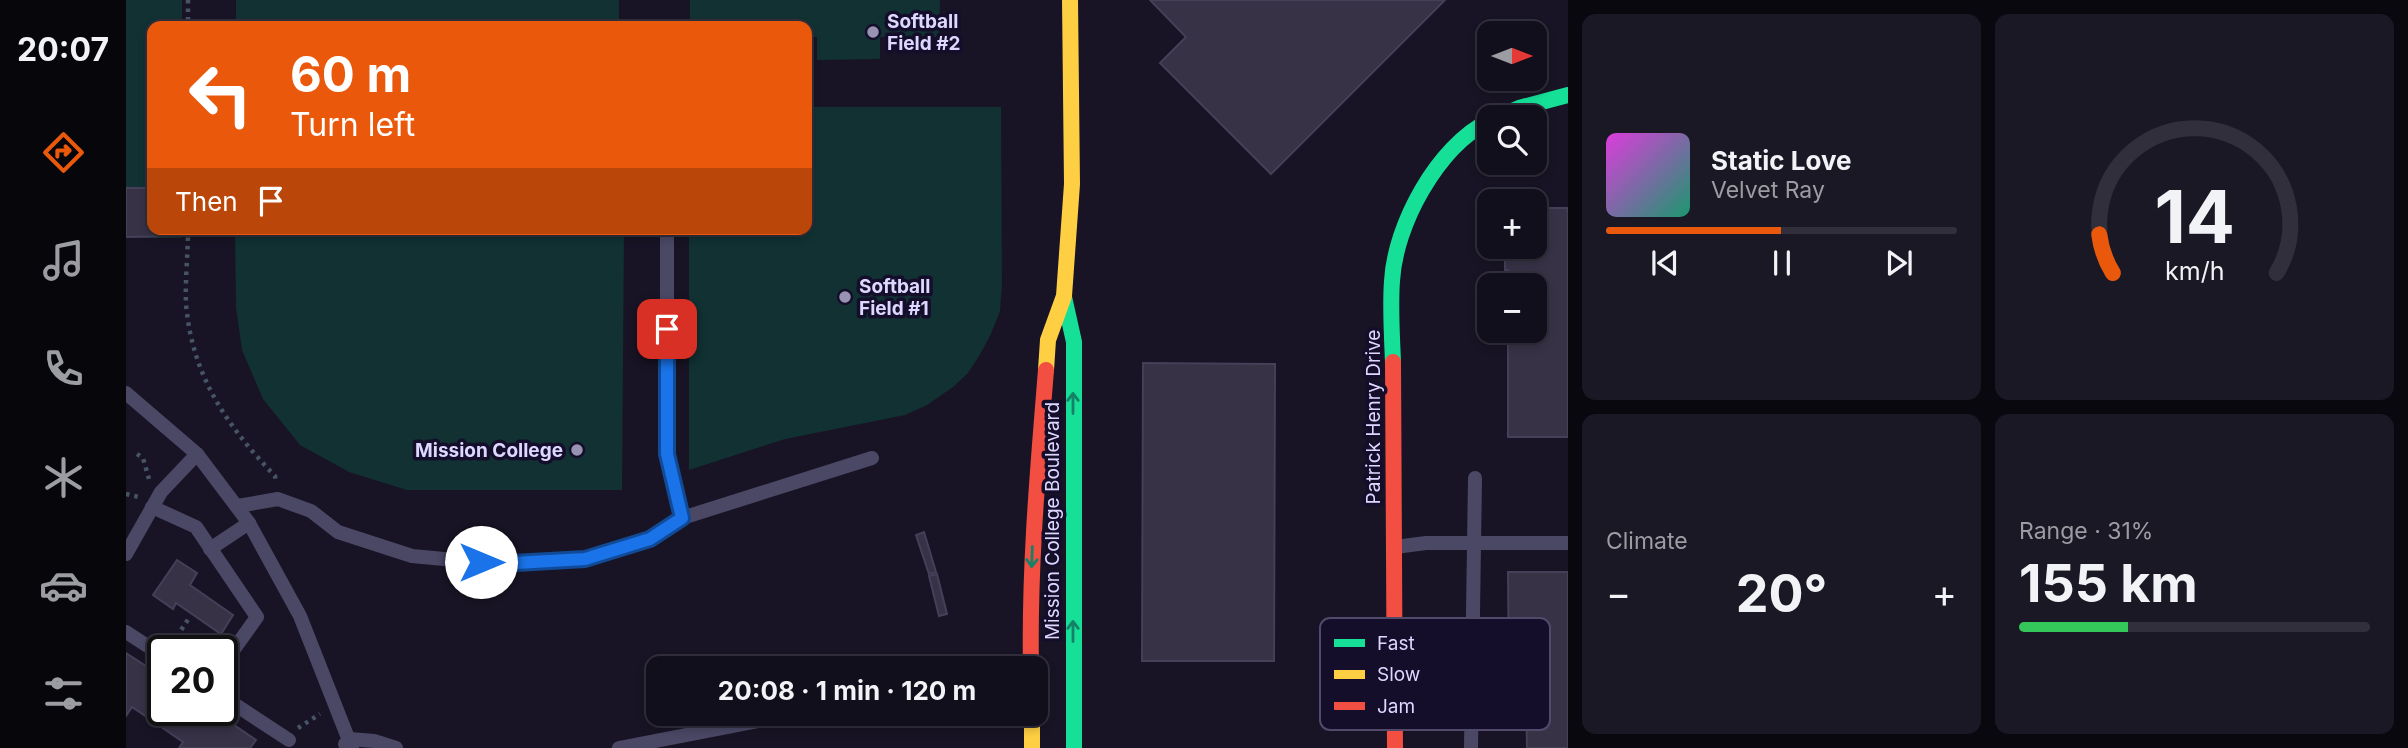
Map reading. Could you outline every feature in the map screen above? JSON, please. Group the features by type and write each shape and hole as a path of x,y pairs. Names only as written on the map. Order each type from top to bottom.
{"street":[{"name":"Mission College Boulevard","path":"1031,656 1034,519 1048,340 1064,296 1072,184 1070,0"},
{"path":"1530,105 1568,95"},
{"name":"Patrick Henry Drive","path":"1394,618 1394,263 1411,208 1424,183 1461,143 1477,130"},
{"name":"Mission College Boulevard","path":"1064,296 1074,342 1068,661 1074,748"},
{"path":"1032,726 1032,748"},
{"name":"Patrick Henry Drive","path":"1395,730 1395,748"}],"lane":[{"path":"667,235 667,454 682,518"},
{"path":"126,393 197,454 249,523 300,616 338,708 348,745 374,741 396,748"},
{"path":"126,554 161,492 197,454"},
{"path":"237,506 278,499 311,512 338,532 412,556 497,564 585,559 650,539 682,518 872,458"},
{"path":"1473,618 1475,478"},
{"path":"152,507 196,527 257,617 238,644"},
{"path":"210,549 249,523"},
{"path":"1394,547 1474,542 1568,543"},
{"path":"126,632 147,646"},
{"path":"238,706 289,740"},
{"path":"619,748 733,726"},
{"path":"1471,730 1471,748"}],"path":[{"path":"188,0 188,21"},
{"path":"188,235 186,304 194,350 208,389 223,416 275,476 278,499"},
{"path":"137,454 143,458 150,482"},
{"path":"178,635 189,618"},
{"path":"289,740 299,727 318,715 338,708"}],"green space":[{"path":"126,0 182,0 182,21 147,21 147,235 182,235 182,238 126,238"},
{"path":"236,0 619,0 619,21 236,21"},
{"name":"Softball Field #2","path":"690,0 940,0 939,37 880,37 880,59 817,60 817,37 812,37 812,21 690,21"},
{"name":"Softball Field #1","path":"812,107 1001,107 1000,311 990,336 968,373 927,405 905,415 785,439 689,470 689,235 812,235"},
{"path":"235,235 624,235 622,490 407,490 349,472 300,445 263,399 242,350 236,307"}],"building":[{"path":"1150,0 1445,0 1271,174 1160,63 1186,37"},
{"path":"126,188 147,188 147,235 175,236 126,237"},
{"path":"1547,208 1567,208 1568,437 1508,437 1508,343 1547,343 1547,273 1508,273 1508,270 1505,270 1505,259 1547,259"},
{"path":"1143,363 1275,364 1274,661 1142,661"},
{"path":"924,532 936,572 929,574 916,535"},
{"path":"177,560 197,573 190,585 233,615 221,634 176,603 173,609 153,595"},
{"path":"1508,572 1568,572 1568,748 1527,748 1527,730 1550,730 1550,618 1508,618"},
{"path":"937,574 947,614 939,616 929,576"},
{"path":"126,653 147,667 147,717 132,707 126,716"},
{"path":"160,726 235,726 256,740 250,748 179,748 183,742"}],"traffic: fast":[{"path":"1530,105 1568,95"},
{"path":"1393,362 1392,281 1401,236 1410,213 1436,168 1452,149 1477,129"},
{"path":"1064,297 1074,342 1074,748"}],"traffic: slow":[{"path":"1046,370 1048,340 1064,296 1072,184 1070,0"},
{"path":"1032,726 1032,748"}],"traffic: jam":[{"path":"1393,362 1394,618"},
{"path":"1031,656 1033,556 1046,370"},
{"path":"1395,730 1395,748"}],"place":[{"name":"Softball Field #2","path":"873,32"},
{"name":"Softball Field #1","path":"845,297"},
{"name":"Mission College","path":"577,450"}],"route":[{"path":"481,562 497,564 585,559 650,539 682,518 667,454 667,329"}]}
